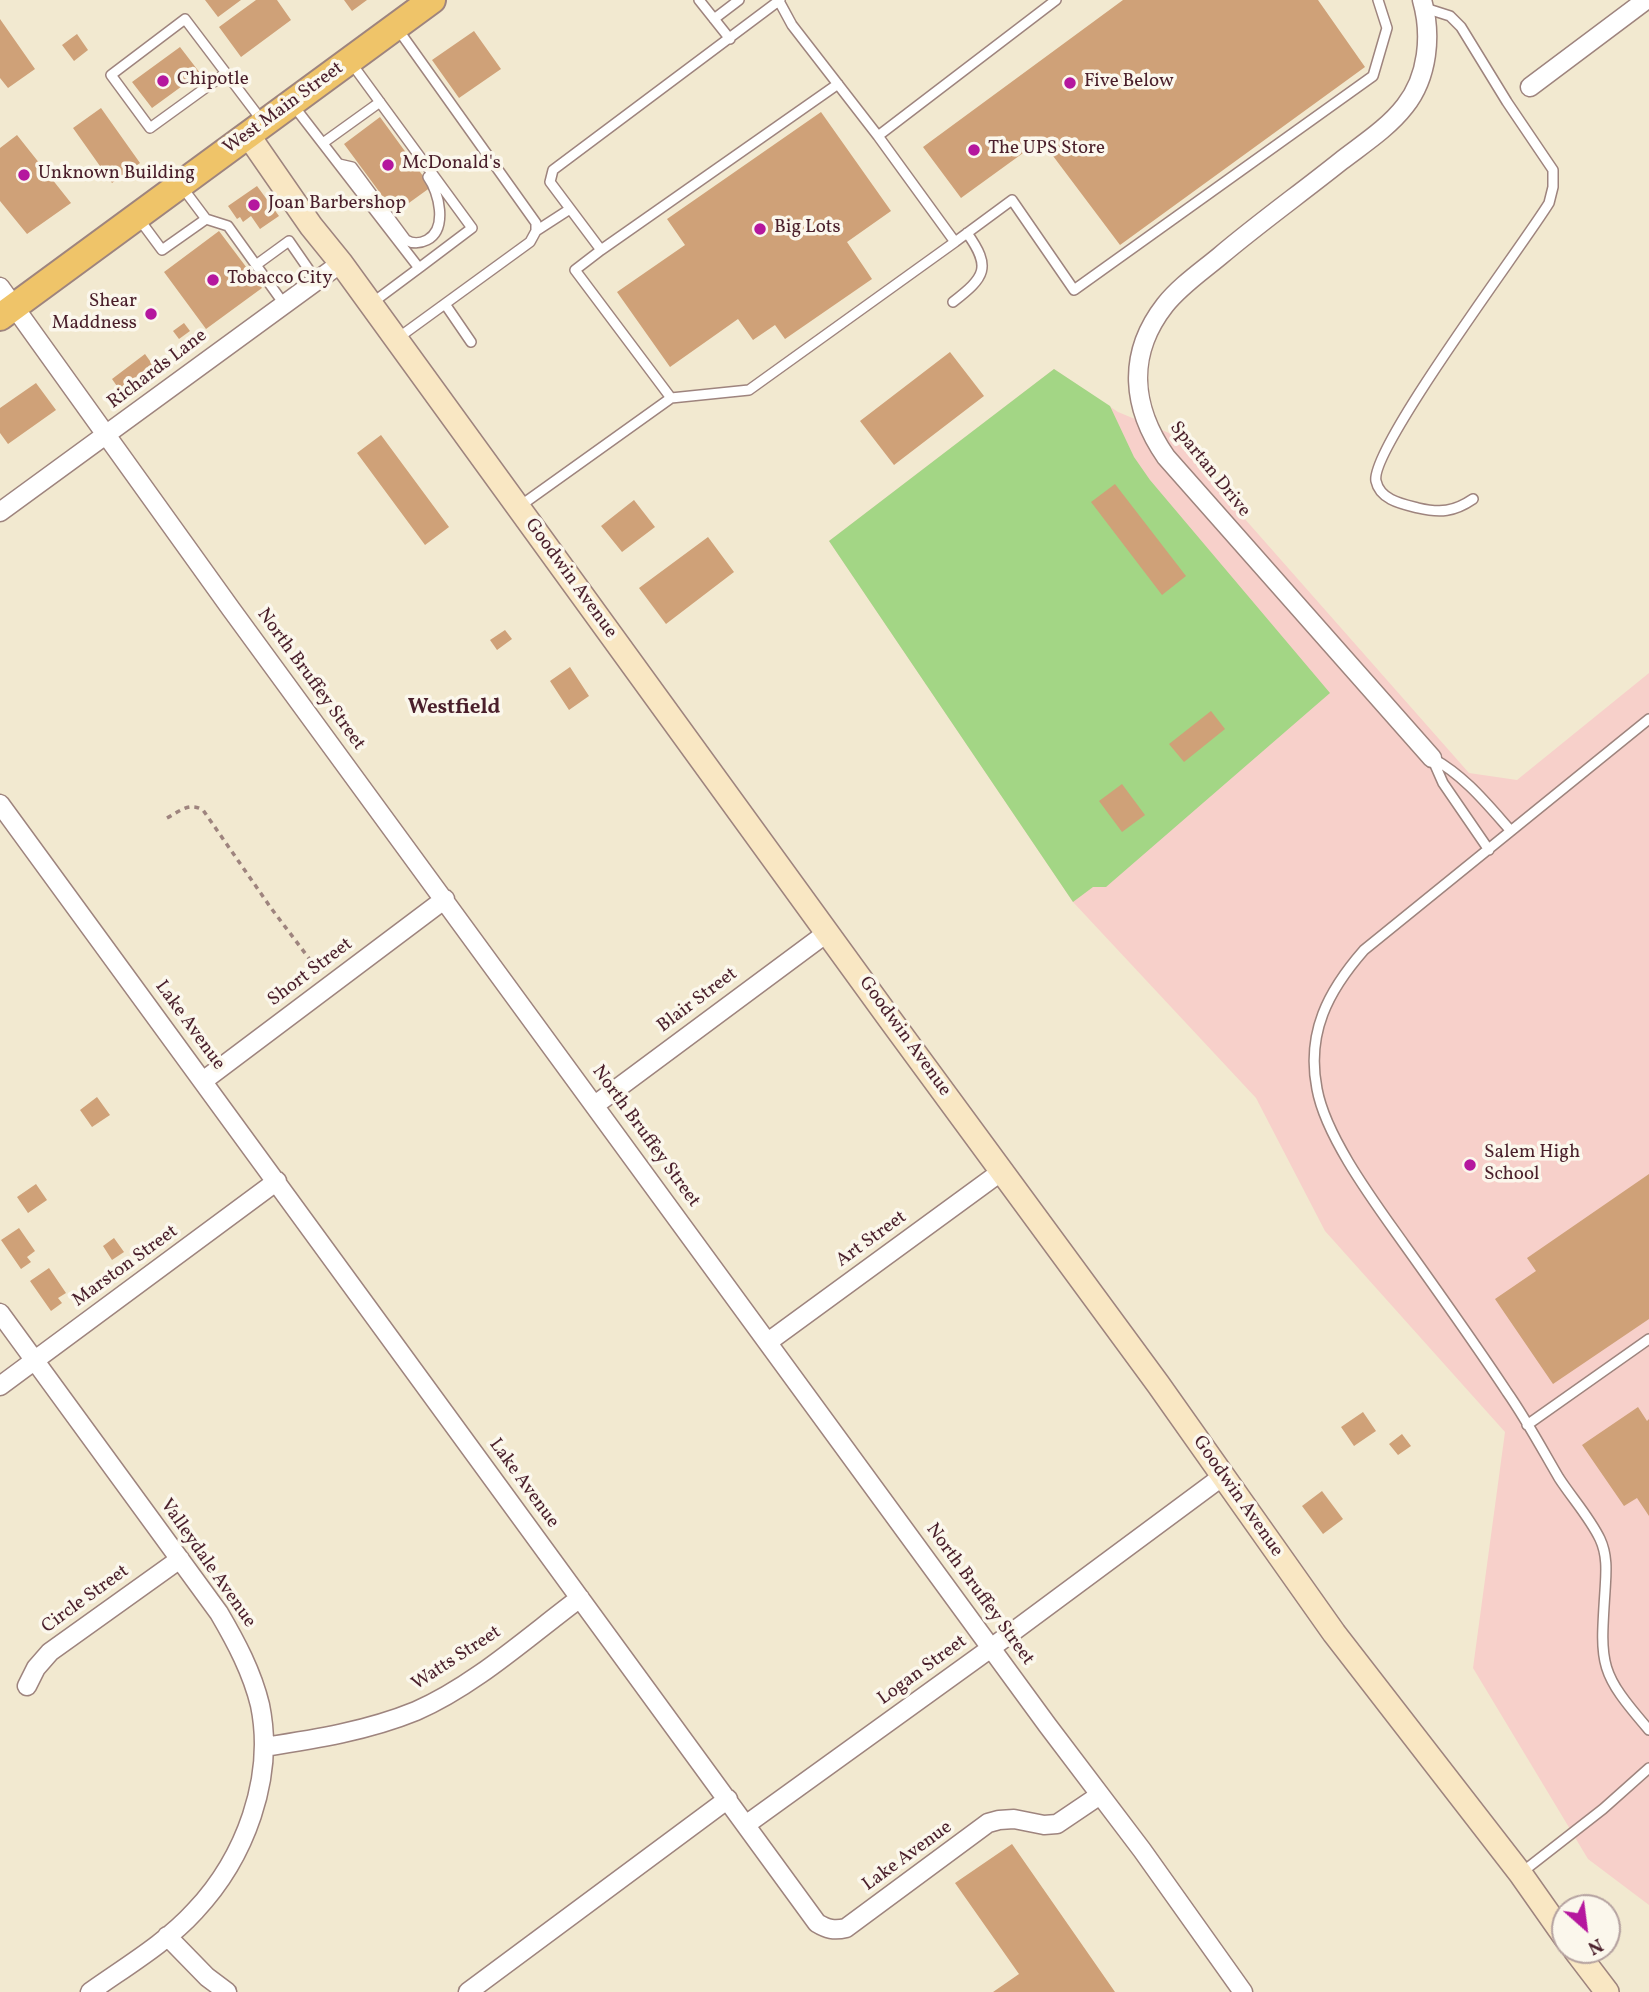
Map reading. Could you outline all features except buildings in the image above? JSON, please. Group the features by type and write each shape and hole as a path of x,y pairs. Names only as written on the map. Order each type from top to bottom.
{"main road":[{"name":"West Main Street","path":"5,304 137,216 350,61 422,3"}],"street":[{"path":"1530,87 1646,0"},
{"name":"Spartan Drive","path":"1423,4 1428,37 1426,55 1418,82 1405,106 1380,132 1177,292 1164,306 1144,345 1138,393 1147,427 1166,457 1432,758"},
{"name":"Goodwin Avenue","path":"256,129 311,226 341,263 1002,1171 1334,1633 1520,1873 1551,1917"},
{"name":"Richards Lane","path":"0,512 341,263"},
{"name":"North Bruffey Street","path":"5,304 106,435 1243,1992"},
{"name":"Lake Avenue","path":"0,804 817,1923 836,1930 846,1928 988,1824 999,1819 1044,1825 1057,1824 1100,1795"},
{"name":"Short Street","path":"203,1081 445,900"},
{"name":"Blair Street","path":"595,1105 828,932"},
{"name":"Art Street","path":"768,1342 1002,1171"},
{"name":"Marston Street","path":"0,1386 277,1181"},
{"name":"Valleydale Avenue","path":"0,1313 219,1613 238,1645 260,1705 264,1747 262,1770 252,1817 233,1860 194,1913 90,1992"},
{"name":"Logan Street","path":"747,1824 1223,1476"},
{"name":"Circle Street","path":"27,1686 36,1668 50,1652 180,1559"},
{"name":"Watts Street","path":"264,1747 341,1735 418,1710 474,1676 580,1598"},
{"path":"468,1992 728,1799"},
{"path":"167,1936 207,1977 227,1992"},
{"path":"1585,1964 1607,1992"}],"lane":[{"path":"699,0 730,39"},
{"path":"715,19 739,0"},
{"path":"878,135 1056,0"},
{"path":"518,508 670,398 749,390 1012,200 1074,290 1373,76 1387,28 1378,0"},
{"path":"601,250 550,182 553,170 780,1 792,26 878,135 956,242"},
{"name":"Spartan Drive","path":"1423,4 1450,16 1461,27 1507,103 1553,170 1553,187 1549,203 1542,215 1429,378 1395,432 1376,470 1376,481 1381,491 1387,498 1406,505 1447,512 1461,508 1473,499"},
{"path":"226,73 150,128 111,75 185,19 226,73 256,129"},
{"path":"396,26 516,193 536,223 536,231"},
{"path":"350,61 472,228 370,304"},
{"path":"670,398 575,270 838,84"},
{"path":"323,143 380,102"},
{"path":"292,103 419,268"},
{"path":"339,164 352,167 405,240 413,244 424,242 433,236 439,227 434,185 393,129 389,114"},
{"path":"180,184 206,219 228,226 284,304"},
{"path":"396,340 530,242 536,231 570,209"},
{"path":"137,216 162,250 206,219"},
{"path":"256,265 311,226"},
{"path":"953,302 976,284 982,269 980,251 967,233"},
{"path":"289,242 316,280"},
{"path":"445,304 471,342"},
{"path":"1649,719 1364,950 1343,974 1329,996 1320,1021 1314,1063 1316,1088 1334,1137 1388,1221 1508,1394 1600,1540 1606,1567 1601,1644 1604,1665 1612,1685 1649,1730"},
{"path":"1432,758 1450,768 1467,783 1511,831"},
{"path":"1432,758 1443,783 1489,850"},
{"path":"1527,1425 1649,1339"},
{"path":"1520,1873 1603,1809 1649,1768"}],"path":[{"path":"167,818 188,806 203,810 271,908 330,985"}],"shaded area":[{"name":"Salem High School","path":"1054,369 1118,412 1169,433 1469,773 1517,780 1649,673 1649,1905 1588,1859 1473,1668 1505,1432 1325,1231 1256,1098 1073,902 829,541"}],"green space":[{"path":"1054,369 1110,406 1134,457 1150,480 1330,693 1106,887 1093,887 1073,902 829,541"}],"place":[{"name":"Chipotle","path":"163,81"},
{"name":"Five Below","path":"1070,83"},
{"name":"The UPS Store","path":"974,150"},
{"name":"McDonald's","path":"388,165"},
{"name":"Unknown Building","path":"24,175"},
{"name":"Joan Barbershop","path":"254,205"},
{"name":"Big Lots","path":"760,229"},
{"name":"Tobacco City","path":"213,280"},
{"name":"Shear Maddness","path":"151,314"},
{"name":"Salem High School","path":"1470,1165"}],"district":[{"name":"Westfield","path":"454,709"}]}
